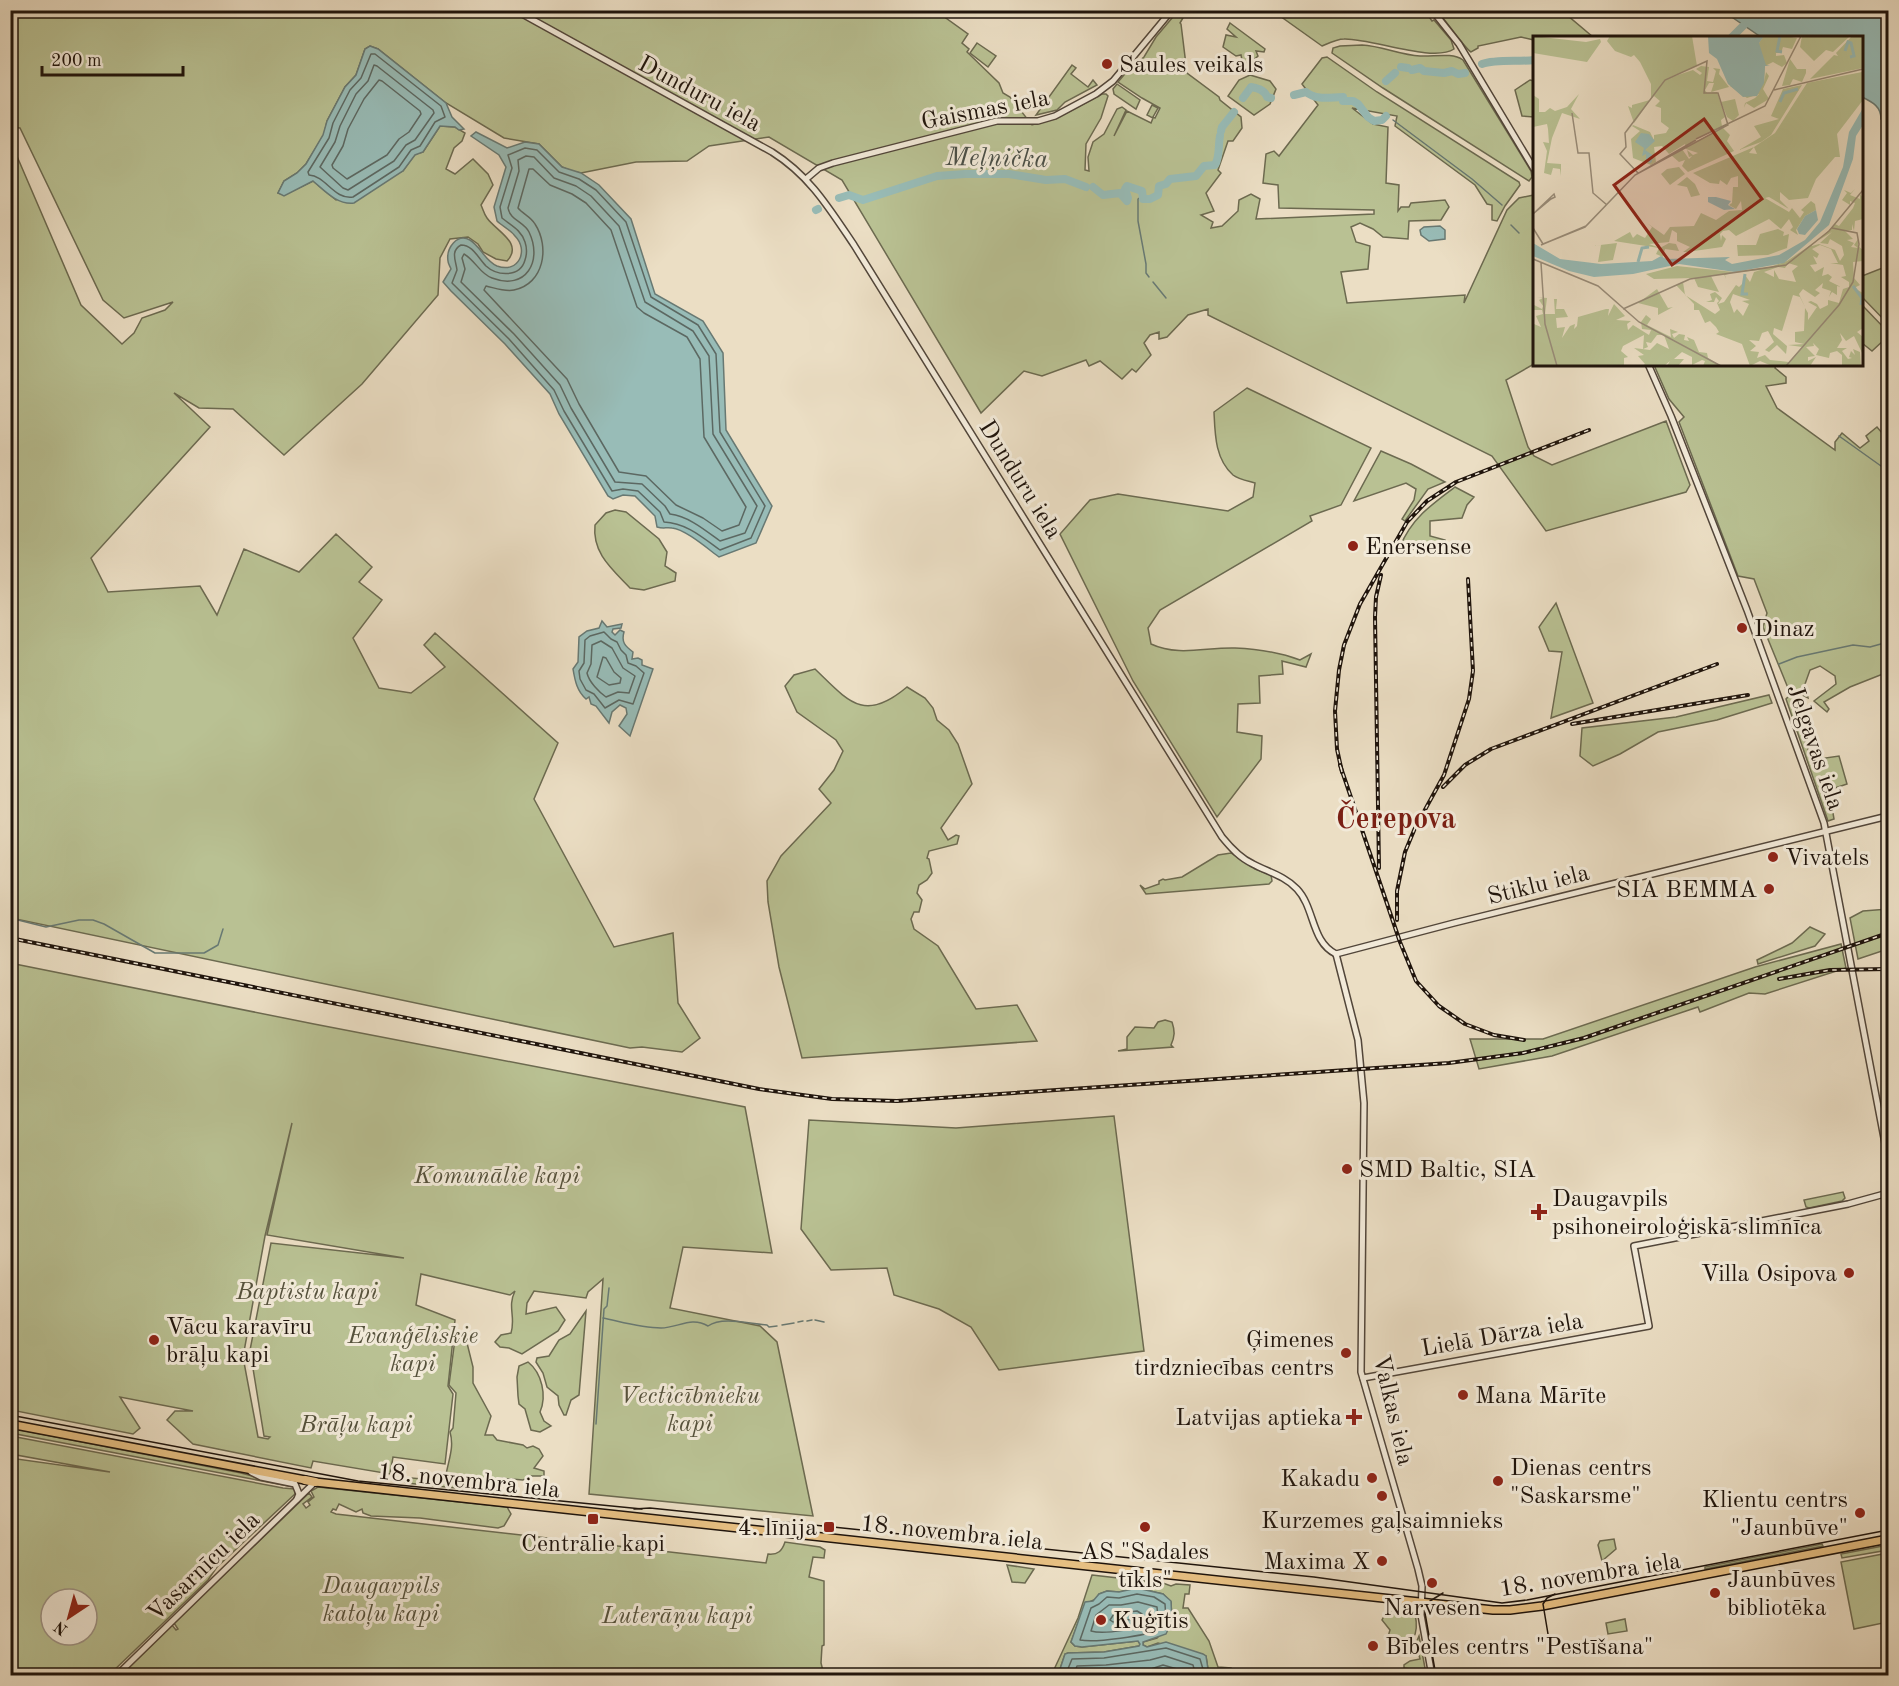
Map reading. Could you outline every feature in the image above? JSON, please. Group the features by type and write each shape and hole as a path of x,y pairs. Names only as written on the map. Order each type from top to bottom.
{"highway":[{"name":"18. novembra iela","path":"305,1480 315,1482"}],"main road":[{"name":"18. novembra iela","path":"10,1424 305,1480"},
{"name":"18. novembra iela","path":"315,1482 1493,1610 1528,1609 1888,1539"}],"street":[{"name":"Dunduru iela","path":"515,10 601,60 772,152 815,188 854,244 1222,837 1245,860 1285,879 1299,890 1308,906 1321,942 1336,954 1358,1040 1361,1076"},
{"name":"Gaismas iela","path":"806,179 819,168 833,163 986,124 1009,120 1038,121 1055,116 1096,94 1113,81 1172,10"},
{"path":"1432,10 1459,44 1533,167"},
{"name":"Jelgavas iela","path":"1649,366 1671,416 1766,660 1824,822 1888,1159"},
{"name":"Stiklu iela","path":"1336,954 1464,920 1888,816"},
{"name":"Valkas iela","path":"1361,1076 1364,1103 1362,1378 1422,1586 1421,1615 1432,1676"},
{"name":"Lielā Dārza iela","path":"1362,1378 1649,1326 1634,1246 1888,1194"},
{"path":"249,1471 261,1477 295,1484 299,1494 297,1499"},
{"name":"Vasarnīcu iela","path":"116,1676 315,1482"}],"green space":[{"path":"11,11 936,11 968,34 962,43 969,49 967,52 999,83 1003,93 1010,97 1032,125 1059,117 1102,94 1108,96 1101,118 1086,144 1085,170 1089,171 1088,157 1093,142 1104,134 1117,109 1122,107 1126,110 1114,136 1127,111 1151,123 1153,118 1147,115 1152,105 1158,108 1153,117 1155,118 1160,108 1118,82 1144,57 1156,37 1178,11 1187,11 1180,23 1187,73 1241,117 1242,128 1233,141 1228,141 1218,170 1221,173 1206,193 1214,211 1201,215 1213,222 1211,228 1222,226 1238,211 1239,200 1251,194 1260,199 1256,219 1374,214 1374,210 1279,208 1278,185 1263,183 1266,154 1274,151 1279,156 1318,105 1302,84 1322,58 1327,57 1377,92 1519,182 1520,185 1497,221 1492,220 1492,205 1487,204 1475,185 1395,126 1397,116 1352,108 1373,124 1388,127 1386,183 1399,185 1398,211 1401,207 1409,207 1411,203 1445,200 1449,207 1441,220 1409,221 1408,239 1383,237 1360,223 1351,227 1356,242 1370,246 1368,269 1341,272 1347,303 1465,295 1464,303 1507,210 1519,198 1533,195 1533,365 1506,380 1528,447 1534,456 1552,465 1666,421 1690,485 1686,492 1546,531 1492,456 1208,315 1208,309 1188,315 1167,337 1159,339 1159,332 1150,335 1144,343 1151,355 1136,372 1132,369 1122,379 1100,361 1089,366 1086,360 1042,376 1024,371 981,413 842,180 769,137 709,146 687,161 636,162 581,173 571,171 562,167 539,144 504,138 446,103 378,49 370,46 365,49 356,75 345,87 327,121 324,135 306,164 284,181 278,193 284,195 313,181 336,200 403,171 415,154 423,152 440,126 455,127 465,133 462,141 454,148 446,169 455,174 473,159 488,174 493,185 481,205 487,218 511,243 511,255 507,261 496,259 483,252 478,244 468,237 450,239 440,258 438,295 362,384 284,455 233,409 199,408 174,393 210,427 91,558 108,592 200,586 217,615 244,549 299,572 336,534 372,567 359,582 382,600 353,638 379,688 411,693 445,667 424,645 435,633 558,743 534,799 614,947 673,933 678,1003 700,1038 682,1052 642,1047 630,1048 11,918 10,140 81,305 122,344 134,333 142,318 165,310 173,302 124,318 103,300 20,128 11,127"},
{"path":"1273,11 1425,11 1451,40 1454,49 1444,53 1417,52 1344,39 1322,46"},
{"path":"1437,11 1556,11 1568,16 1592,36 1533,36 1533,40 1521,37 1478,46 1471,52"},
{"path":"1230,23 1265,49 1264,52 1256,51 1258,56 1249,64 1242,60 1241,55 1236,56 1223,47 1226,35 1236,37 1227,29"},
{"path":"977,43 996,56 988,67 970,53"},
{"path":"1362,45 1413,55 1448,55 1463,60 1531,171 1532,177 1529,181 1332,53 1333,48 1340,46"},
{"path":"1072,65 1076,68 1071,74 1088,87 1093,80 1097,85 1065,102 1057,110 1036,115"},
{"path":"1250,75 1270,81 1276,89 1270,104 1254,115 1228,96 1239,80"},
{"path":"1530,80 1533,81 1533,117 1522,116 1515,90"},
{"path":"1117,84 1140,100 1136,109 1114,94 1113,89"},
{"path":"1888,267 1888,324 1863,298 1863,276"},
{"path":"1863,306 1888,332 1888,342 1885,339 1872,351 1863,344"},
{"path":"1654,366 1776,366 1775,368 1786,377 1786,383 1766,386 1777,408 1835,450 1835,442 1842,433 1860,448 1869,441 1866,436 1877,427 1888,440 1888,672 1850,687 1824,702 1829,709 1827,712 1814,701 1836,684 1835,676 1820,666 1810,670 1805,684 1808,698 1788,688 1763,627 1767,613 1754,579 1738,576 1679,422 1684,417 1669,399"},
{"path":"1247,388 1371,448 1341,505 1310,516 1312,521 1160,610 1148,628 1151,644 1172,650 1244,648 1276,653 1300,660 1311,654 1306,667 1282,661 1283,674 1259,676 1260,703 1238,704 1237,732 1262,736 1261,759 1217,817 1133,681 1060,534 1090,500 1118,494 1228,511 1253,497 1255,483 1235,476 1223,462 1217,446 1214,420 1214,412"},
{"path":"1381,451 1445,482 1428,489 1405,521 1402,519 1414,500 1416,489 1406,483 1354,501"},
{"path":"1455,487 1474,497 1467,505 1462,518 1430,521 1430,536 1445,540 1444,547 1428,551 1400,547 1416,520"},
{"path":"615,510 626,512 659,539 667,552 665,566 676,573 675,581 644,590 630,588 610,567 597,544 595,525 606,513"},
{"path":"1556,603 1593,703 1551,718 1562,652 1549,651 1539,627"},
{"path":"815,669 848,699 868,706 892,698 907,687 925,698 933,708 937,720 949,730 958,744 972,784 941,828 948,840 956,835 959,836 957,844 929,851 927,858 932,873 919,885 917,893 922,900 919,912 914,912 911,919 914,929 938,946 976,1009 1017,1005 1037,1041 802,1058 779,967 768,902 767,881 781,856 831,803 819,789 834,770 843,751 836,740 797,712 785,686 794,675"},
{"path":"1769,695 1772,703 1717,720 1658,732 1620,754 1593,766 1580,756 1582,728 1676,717"},
{"path":"1790,695 1803,701 1800,706 1793,708 1812,760 1839,756 1847,784 1829,790 1834,819 1828,821 1786,699"},
{"path":"1231,853 1255,869 1271,875 1272,881 1269,884 1146,894 1140,885 1145,889 1159,884 1159,881 1163,879 1182,877 1218,855"},
{"path":"1888,909 1888,949 1858,959 1850,918 1863,911"},
{"path":"1810,927 1825,934 1815,946 1758,964 1757,960 1792,943"},
{"path":"1841,944 1846,968 1765,994 1749,993 1700,1012 1698,1007 1552,1056 1479,1069 1470,1039 1543,1039 1755,967"},
{"path":"10,963 745,1107 772,1253 683,1247 670,1308 760,1326 777,1342 813,1516 589,1494 603,1279 588,1292 586,1298 534,1291 527,1303 526,1314 556,1307 565,1320 558,1331 522,1354 500,1347 495,1342 501,1335 511,1333 512,1302 515,1291 510,1295 421,1274 416,1305 455,1320 448,1386 453,1394 445,1464 393,1457 390,1474 313,1461 311,1468 193,1444 167,1420 175,1411 193,1411 120,1397 140,1428 133,1434 11,1410","holes":["292,1123 267,1235 404,1258 271,1243 250,1350 264,1436 270,1437 268,1439 258,1437 243,1357 265,1236"]},
{"path":"1165,1020 1172,1022 1173,1025 1174,1036 1171,1045 1173,1047 1118,1051 1127,1049 1127,1037 1135,1027 1154,1028 1158,1022"},
{"path":"1114,1116 1144,1351 999,1370 971,1327 939,1309 894,1295 887,1268 831,1270 801,1229 809,1120 956,1128"},
{"path":"1843,1192 1845,1198 1842,1201 1806,1207 1804,1200"},
{"path":"586,1311 579,1395 571,1400 566,1415 564,1415 558,1396 547,1387 543,1373 536,1362 537,1358 549,1356 559,1340 570,1334"},
{"path":"455,1339 466,1339 473,1367 473,1383 491,1416 485,1435 493,1435 497,1440 523,1445 527,1448 533,1446 539,1449 543,1456 534,1468 544,1471 544,1476 531,1476 523,1480 498,1478 496,1492 406,1483 402,1479 401,1477 445,1481 451,1450 450,1432 453,1428 456,1393 449,1385"},
{"path":"528,1362 540,1378 543,1399 540,1412 544,1421 551,1426 540,1432 531,1430 525,1409 519,1404 517,1377 519,1366"},
{"path":"10,1428 241,1473 294,1487 11,1433"},
{"path":"11,1436 295,1489 295,1494 217,1567 208,1580 109,1675 11,1675 10,1458 110,1472 11,1454"},
{"path":"318,1487 507,1507 511,1514 504,1526 498,1528 420,1518 371,1516 363,1513 362,1509 356,1512 339,1504 336,1510 333,1509 331,1512 336,1514 766,1563 768,1554 779,1552 785,1542 820,1547 825,1550 824,1558 813,1557 809,1577 824,1581 824,1645 822,1646 821,1663 824,1675 120,1676 172,1625 176,1630 178,1629 174,1623 309,1493 312,1497 303,1504 306,1508 310,1505 308,1502 314,1497 311,1491"},
{"path":"1614,1539 1616,1549 1602,1561 1598,1545 1600,1541"},
{"path":"1822,1544 1823,1546 1705,1569 1705,1567"},
{"path":"1888,1545 1888,1550 1842,1558 1841,1554"},
{"path":"1888,1553 1888,1622 1854,1629 1841,1562"},
{"path":"1007,1565 1034,1569 1025,1583 1012,1582"},
{"path":"1092,1575 1153,1582 1158,1585 1163,1583 1171,1586 1190,1585 1189,1594 1185,1594 1183,1608 1188,1608 1209,1641 1218,1667 1231,1668 1231,1675 1213,1675 1208,1669 1206,1656 1158,1643 1147,1647 1143,1645 1143,1642 1157,1638 1172,1621 1171,1602 1163,1594 1137,1588 1119,1592 1107,1591 1085,1604 1071,1642 1075,1646 1082,1647 1138,1641 1139,1646 1104,1652 1065,1654 1058,1675 1051,1676 1078,1618"},
{"path":"1388,1609 1394,1614 1397,1609 1415,1614 1416,1622 1415,1634 1410,1643 1393,1654 1387,1653 1390,1630 1382,1620"},
{"path":"1625,1619 1627,1631 1608,1634 1606,1623"},
{"path":"1419,1636 1425,1668 1421,1671 1404,1668 1404,1665 1410,1661 1420,1659 1416,1643"}],"water":[{"path":"1723,11 1888,11 1888,124 1881,119 1875,105 1863,98 1863,36 1760,36"},
{"path":"370,46 378,49 446,103 452,117 464,129 440,126 423,152 415,155 403,171 354,203 337,200 313,181 284,196 278,193 284,181 306,164 323,135 327,121 345,87 356,75 365,49"},
{"path":"476,132 507,148 525,142 539,144 562,167 581,173 599,185 631,219 655,294 703,321 723,353 726,430 772,506 756,543 719,557 677,529 657,527 655,516 635,496 623,495 613,499 608,496 559,414 550,394 505,344 443,282 451,269 448,262 449,251 453,243 461,238 470,240 489,261 497,266 511,267 520,259 519,242 497,221 494,207 506,167 499,155 471,136"},
{"path":"1440,226 1445,230 1445,239 1429,241 1421,235 1420,230 1424,227"},
{"path":"602,621 607,627 622,624 621,628 613,629 612,632 615,635 620,630 624,632 623,641 633,652 632,659 638,658 642,660 642,665 653,669 630,736 619,726 627,714 626,708 620,705 612,712 609,723 596,706 591,704 589,697 586,699 583,696 575,678 573,669 578,662 579,637 587,631 599,628"},
{"path":"1137,1588 1163,1594 1171,1601 1172,1621 1166,1634 1143,1642 1143,1645 1147,1647 1166,1642 1203,1654 1206,1656 1208,1669 1213,1675 1058,1675 1065,1654 1104,1652 1139,1646 1138,1641 1082,1647 1075,1646 1071,1642 1085,1602 1093,1601 1099,1594 1107,1591 1119,1592"}],"waterway":[{"name":"Meļņička","path":"1733,36 1759,10"},
{"name":"Meļņička","path":"1482,64 1533,60"},
{"name":"Meļņička","path":"1401,67 1408,68"},
{"name":"Meļņička","path":"1412,70 1420,68 1424,71 1465,73"},
{"name":"Meļņička","path":"1386,81 1395,73"},
{"name":"Meļņička","path":"1243,98 1251,87 1261,90 1271,98"},
{"name":"Meļņička","path":"1294,95 1306,92 1319,98 1343,97 1343,101 1353,101 1358,104 1374,121 1382,120 1386,116"},
{"name":"Meļņička","path":"1221,131 1234,112"},
{"path":"1393,120 1472,179 1502,205"},
{"name":"Meļņička","path":"1093,187 1103,195 1120,193 1127,201 1125,189 1127,186 1142,191 1143,199 1150,199 1158,195 1159,186 1166,184 1170,179 1196,176 1204,166 1215,165 1220,136"},
{"name":"Meļņička","path":"839,198 849,195 863,200 937,176 965,174 1009,174 1046,180 1065,179 1086,187"},
{"path":"1142,196 1138,199 1138,221 1146,273 1149,277"},
{"path":"1511,225 1519,233"},
{"path":"1153,282 1166,298"},
{"path":"1839,436 1888,471"},
{"path":"1779,664 1797,657 1853,645 1870,647 1888,642"},
{"path":"10,918 46,927 79,920 93,920 155,953 204,953 218,945 223,929"},
{"path":"596,1424 604,1309 607,1306 609,1288"},
{"path":"603,1318 654,1328 667,1328 690,1322 708,1326 721,1321 777,1326"},
{"path":"807,1321 812,1320"},
{"path":"815,1320 824,1322"},
{"path":"798,1322 803,1321"},
{"path":"782,1325 794,1323"}],"tram line":[{"path":"10,1415 358,1481 642,1509"},
{"path":"634,1509 650,1508 1314,1577 1502,1603 1888,1530"},
{"path":"1436,1676 1425,1613 1430,1601 1443,1593"},
{"path":"1548,1634 1543,1604 1547,1598 1555,1594"}],"railway":[{"path":"1342,772 1337,749 1335,711 1344,645 1360,604 1407,522 1427,501 1456,482 1589,430"},
{"path":"1379,868 1375,617 1376,597 1381,575"},
{"path":"1397,920 1397,891 1405,852 1415,828 1444,775 1469,699 1473,671 1468,579"},
{"path":"1443,787 1465,765 1491,749 1717,664"},
{"path":"1572,724 1748,695"},
{"path":"1340,765 1400,942 1416,981 1439,1006 1465,1024 1494,1035 1524,1040"},
{"path":"10,938 759,1089 832,1099 897,1101 1449,1063 1523,1053 1584,1038 1888,933"},
{"path":"1779,979 1830,970 1888,969"}],"place":[{"name":"Saules veikals","path":"1107,64"},
{"name":"Enersense","path":"1353,546"},
{"name":"Dinaz","path":"1742,628"},
{"name":"Vivatels","path":"1773,857"},
{"name":"SIA BEMMA","path":"1769,889"},
{"name":"SMD Baltic, SIA","path":"1347,1169"},
{"name":"Daugavpils psihoneiroloģiskā slimnīca","path":"1539,1212"},
{"name":"Villa Osipova","path":"1849,1273"},
{"name":"Vācu karavīru brāļu kapi","path":"154,1340"},
{"name":"Ģimenes tirdzniecības centrs","path":"1346,1353"},
{"name":"Mana Mārīte","path":"1463,1395"},
{"name":"Latvijas aptieka","path":"1354,1417"},
{"name":"Kakadu","path":"1372,1478"},
{"name":"Dienas centrs \"Saskarsme\"","path":"1498,1481"},
{"name":"Kurzemes gaļsaimnieks","path":"1382,1496"},
{"name":"Klientu centrs \"Jaunbūve\"","path":"1860,1513"},
{"name":"Centrālie kapi","path":"593,1519"},
{"name":"4. līnija","path":"829,1527"},
{"name":"AS \"Sadales tīkls\"","path":"1145,1527"},
{"name":"Maxima X","path":"1382,1561"},
{"name":"Narvesen","path":"1432,1583"},
{"name":"Jaunbūves bibliotēka","path":"1715,1593"},
{"name":"Kuģītis","path":"1101,1620"},
{"name":"Bībeles centrs \"Pestīšana\"","path":"1373,1646"}],"district":[{"name":"Čerepova","path":"1396,818"}],"park label":[{"name":"Komunālie kapi","path":"497,1175"},
{"name":"Baptistu kapi","path":"307,1291"},
{"name":"Evanģēliskie kapi","path":"413,1349"},
{"name":"Vecticībnieku kapi","path":"690,1409"},
{"name":"Brāļu kapi","path":"356,1424"},
{"name":"Daugavpils katoļu kapi","path":"381,1599"},
{"name":"Luterāņu kapi","path":"677,1615"}]}
